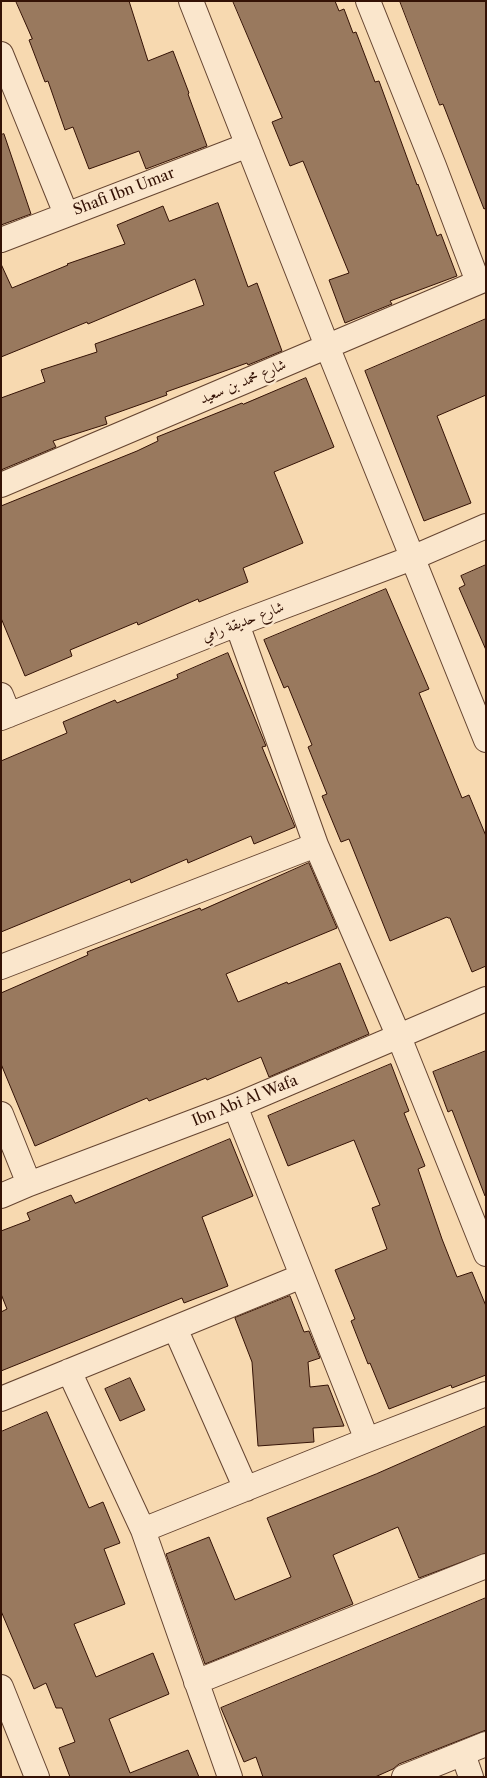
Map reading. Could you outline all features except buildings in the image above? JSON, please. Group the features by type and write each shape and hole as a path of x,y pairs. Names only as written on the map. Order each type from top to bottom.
{"street":[{"path":"192,1 327,346 486,740"},
{"path":"368,1 482,280"},
{"path":"1,54 66,214"},
{"name":"Shafi Ibn Umar","path":"1,240 248,145"},
{"name":"شارع محمد بن سعيد","path":"1,485 482,280"},
{"name":"شارع حديقة رامي","path":"4,709 412,558 486,526"},
{"path":"237,624 316,846 399,1037 486,1254"},
{"path":"1,967 316,846"},
{"name":"Ibn Abi Al Wafa","path":"1,1196 235,1106 486,999"},
{"path":"235,1106 367,1440"},
{"path":"1,1114 29,1184"},
{"path":"1,1399 302,1276"},
{"path":"175,1328 246,1488"},
{"path":"69,1371 143,1530 230,1777"},
{"path":"143,1530 486,1394"},
{"path":"196,1682 486,1566"},
{"path":"1,1687 37,1777"},
{"path":"404,1777 486,1744"},
{"path":"462,1754 472,1777"}]}
